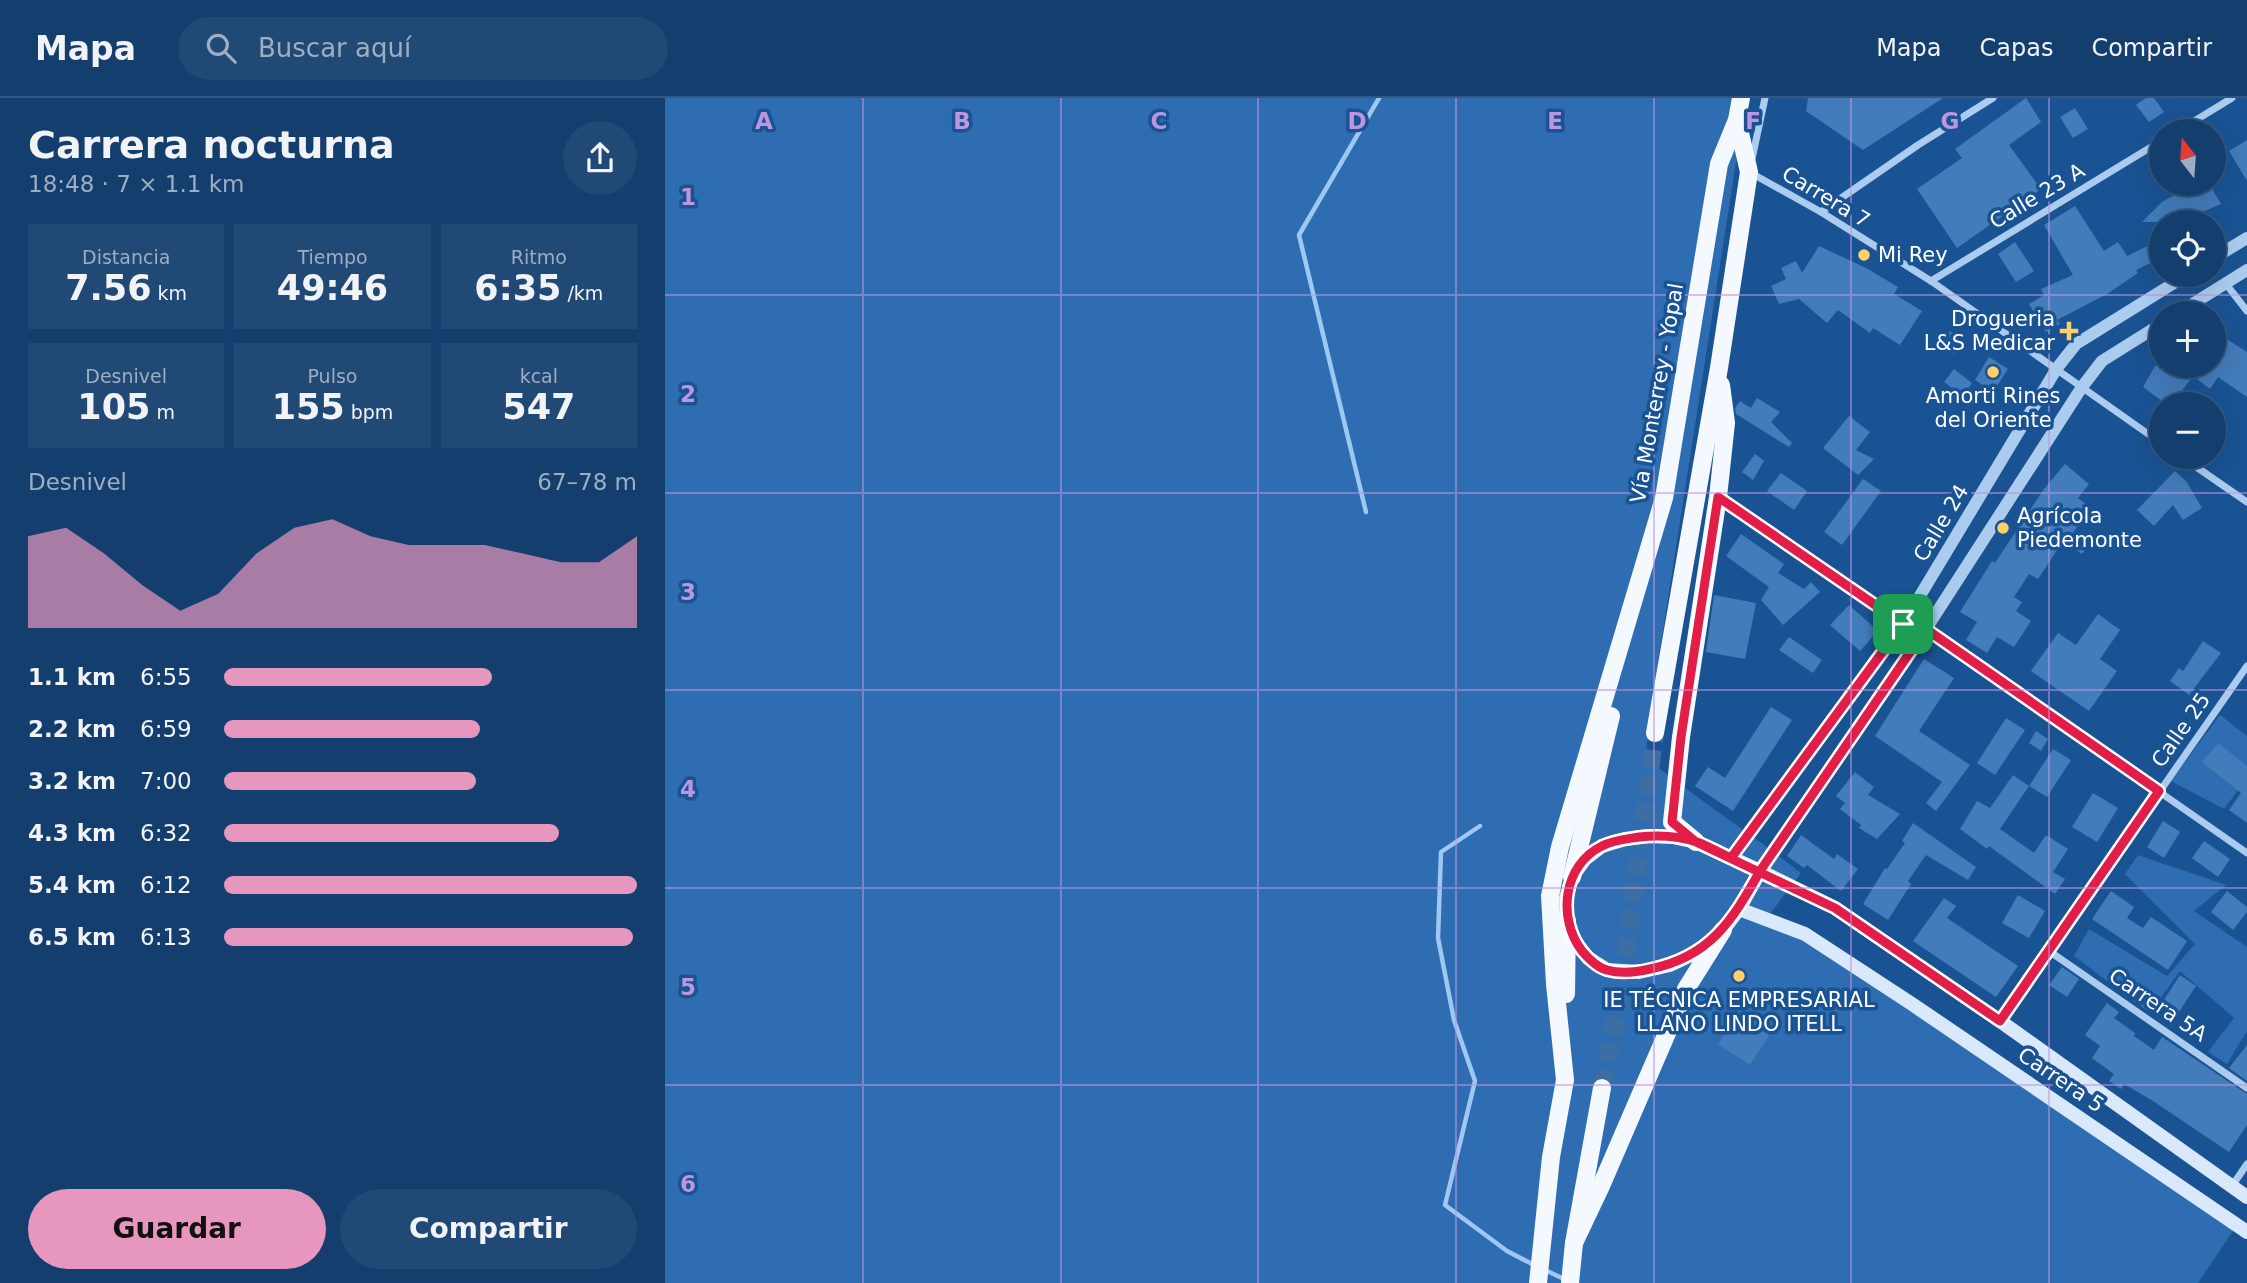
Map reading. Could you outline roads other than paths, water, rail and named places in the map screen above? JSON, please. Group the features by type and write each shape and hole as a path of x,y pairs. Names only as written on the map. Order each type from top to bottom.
{"main road":[{"path":"1655,733 1719,368 1749,172 1737,120 1741,98"},
{"name":"Vía Monterrey - Yopal","path":"1538,1283 1551,1157 1565,1080 1555,984 1550,897 1560,848 1664,498 1719,164 1737,120"},
{"path":"1696,842 1672,822 1681,737 1718,497 1726,423 1719,368"},
{"path":"1565,1080 1566,898 1664,498"},
{"path":"1573,877 1585,859 1602,846 1649,836 1696,842 1760,871 1739,909 1686,989 1573,1251"},
{"name":"Carrera 5","path":"1760,871 1835,908 2000,1021 2247,1197"},
{"name":"Carrera 5","path":"1739,909 1805,934 2247,1232"},
{"path":"1567,921 1575,941 1588,958 1607,970 1639,972 1670,965 1699,951 1723,930"},
{"path":"1570,1283 1573,1251 1602,1088"}],"street":[{"path":"1749,172 1765,98"},
{"path":"1821,212 1918,145 1993,98"},
{"path":"2198,119 2232,98"},
{"name":"Calle 23 A","path":"1931,281 2149,148"},
{"name":"Carrera 7","path":"1749,172 1821,212 1931,281 2149,434"},
{"path":"2226,251 2247,238"},
{"path":"2226,283 2247,270"},
{"path":"2226,285 2247,311"},
{"name":"Calle 24","path":"1731,858 1903,624 2057,368 2076,344 2168,287"},
{"path":"2197,301 2220,287"},
{"name":"Calle 24","path":"1760,871 1926,629 2082,387 2102,361 2149,332"},
{"path":"2199,469 2247,502"},
{"path":"1718,497 1903,624"},
{"path":"1926,629 2247,853"},
{"name":"Calle 25","path":"2000,1021 2247,666"},
{"name":"Carrera 5A","path":"2049,951 2247,1088"},
{"path":"2232,1186 2247,1164"}],"waterway":[{"path":"1366,512 1299,235 1379,98"},
{"path":"1480,826 1441,852 1438,938 1454,1020 1475,1081 1445,1205 1507,1251 1534,1265"},
{"path":"1545,1270 1566,1280"}],"tunnel":[{"path":"1602,1088 1621,991 1655,733"}],"place":[{"name":"Mi Rey","path":"1864,255"},
{"name":"Drogueria L&S Medicar","path":"2069,331"},
{"name":"Amorti Rines del Oriente","path":"1993,372"},
{"name":"Agrícola Piedemonte","path":"2003,528"},
{"name":"IE TÉCNICA EMPRESARIAL LLANO LINDO ITELL","path":"1739,976"}]}
